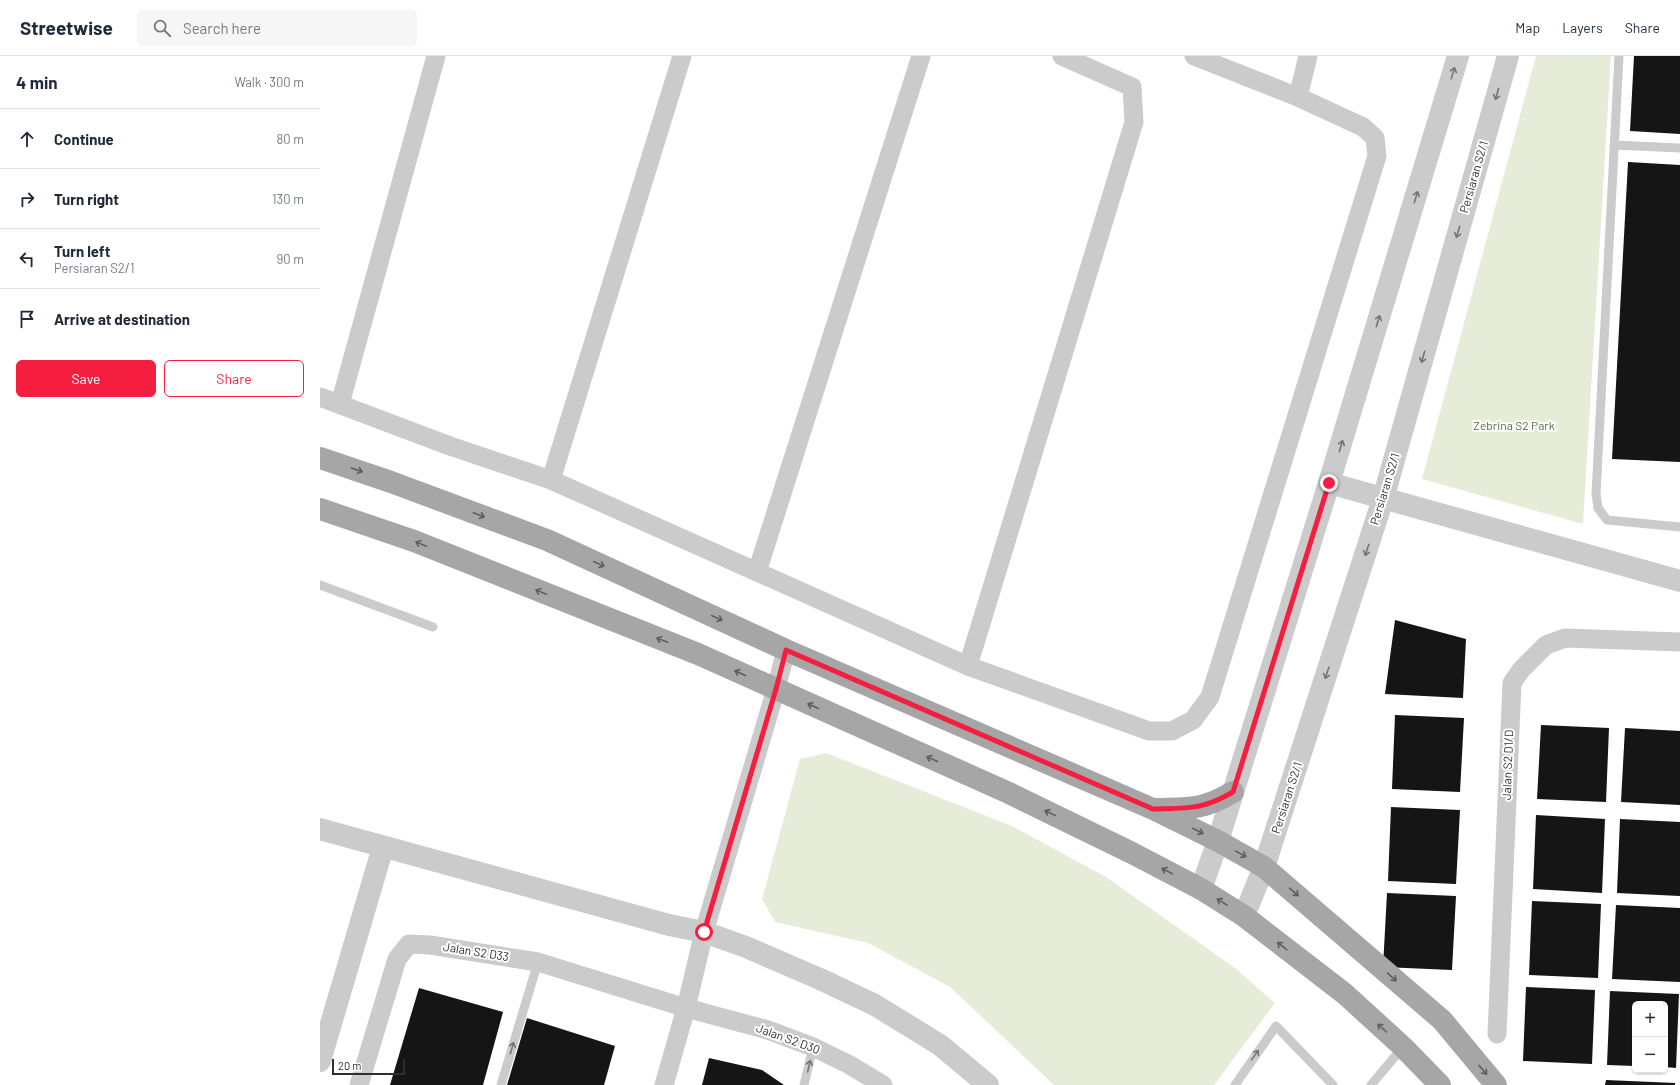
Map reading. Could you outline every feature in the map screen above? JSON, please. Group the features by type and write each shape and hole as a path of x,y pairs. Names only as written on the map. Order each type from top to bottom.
{"main road":[{"path":"320,458 399,484 547,540 786,650 1153,809 1218,841 1264,867 1442,1020 1496,1085"},
{"path":"320,509 414,541 698,654 1009,793 1132,853 1201,889 1244,916 1345,994 1403,1047 1440,1085"},
{"path":"1153,809 1192,808 1206,806 1233,792"}],"street":[{"path":"340,404 436,56"},
{"path":"551,480 682,56"},
{"path":"757,572 921,56"},
{"path":"968,666 1134,122 1132,87 1062,56"},
{"path":"320,396 450,446 551,480 968,666 1149,731 1172,731 1192,720 1210,697 1377,156 1375,138 1363,127 1298,97 1194,56"},
{"path":"1298,97 1308,56"},
{"path":"1201,889 1218,841 1329,483 1458,56"},
{"name":"Persiaran S2/1","path":"1244,916 1264,867 1383,499 1508,56"},
{"path":"1329,483 1680,581"},
{"name":"Jalan S2 D1/D","path":"1497,1034 1512,683 1521,670 1546,645 1565,638 1680,642"},
{"path":"664,1085 686,1008 704,932 776,689 786,650"},
{"path":"320,829 662,923 704,932 746,947 875,1005 940,1045 988,1085"},
{"path":"320,1061 383,847"},
{"name":"Jalan S2 D33","path":"359,1085 397,959 409,944 430,945 538,962 686,1008"},
{"name":"Jalan S2 D30","path":"686,1008 768,1030 813,1047 848,1064 883,1085"}],"lane":[{"path":"1619,56 1596,494 1598,508 1607,520 1680,526"},
{"path":"1614,145 1680,148"},
{"path":"320,586 433,627"},
{"path":"500,1085 538,962"},
{"path":"1235,1085 1276,1026 1333,1085"},
{"path":"804,1085 813,1047"},
{"path":"1371,1085 1403,1047"}],"green space":[{"name":"Zebrina S2 Park","path":"1536,56 1611,56 1583,524 1422,479"},
{"path":"826,753 1012,826 1106,877 1235,968 1275,1003 1214,1085 1054,1085 950,987 868,943 775,922 762,899 800,759"}],"building":[{"path":"1634,56 1680,56 1680,134 1630,131"},
{"path":"1628,162 1680,165 1680,462 1612,459"},
{"path":"1395,620 1466,639 1463,698 1385,694"},
{"path":"1395,715 1464,718 1460,792 1392,789"},
{"path":"1541,725 1609,728 1606,802 1537,799"},
{"path":"1625,728 1680,731 1680,805 1621,802"},
{"path":"1391,807 1460,810 1456,884 1388,881"},
{"path":"1536,815 1605,819 1602,893 1533,889"},
{"path":"1620,819 1680,822 1680,896 1617,893"},
{"path":"1387,893 1456,896 1452,970 1383,967"},
{"path":"1532,901 1601,904 1598,978 1529,975"},
{"path":"1616,905 1680,908 1680,982 1612,979"},
{"path":"1526,987 1595,990 1592,1064 1523,1061"},
{"path":"419,988 503,1012 483,1085 390,1085"},
{"path":"1610,991 1679,994 1676,1068 1668,1067 1668,1001 1632,1001 1632,1066 1607,1065"},
{"path":"527,1018 615,1046 604,1085 507,1085"},
{"path":"709,1058 762,1070 784,1085 702,1085"},
{"path":"1606,1080 1675,1083 1675,1085 1605,1085"}],"route":[{"path":"704,932 776,689 786,650 1153,809 1192,808 1206,806 1233,792 1329,483"}]}
